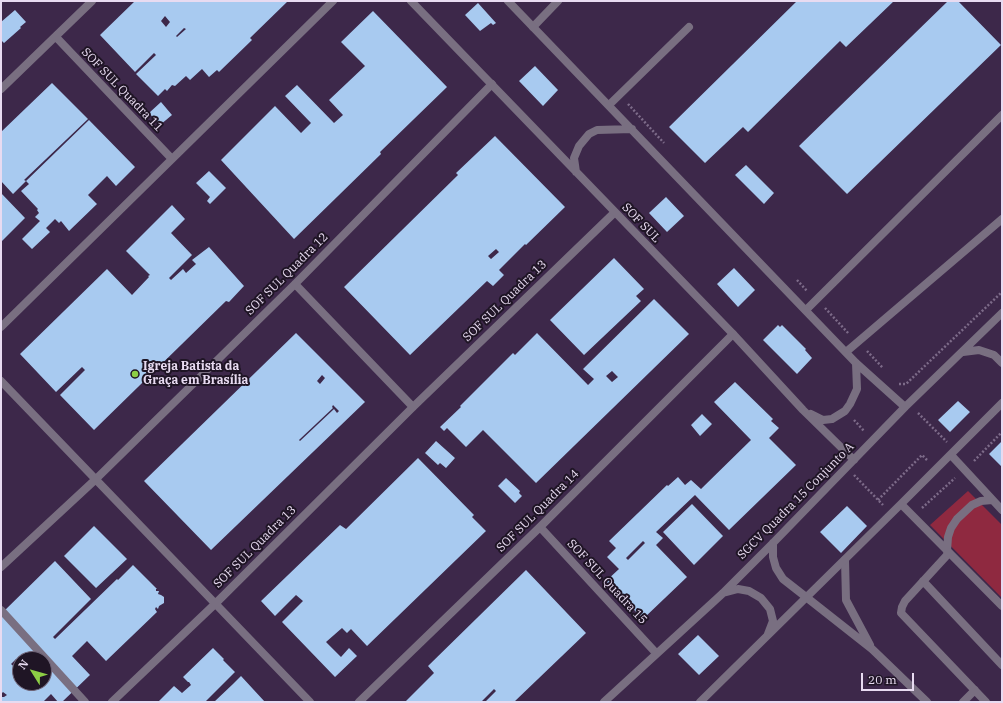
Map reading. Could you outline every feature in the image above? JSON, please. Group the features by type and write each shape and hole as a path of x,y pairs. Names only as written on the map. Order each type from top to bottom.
{"street":[{"path":"1,89 92,1"},
{"path":"1,327 333,1"},
{"name":"SOF SUL","path":"411,1 732,334 803,410 854,460"},
{"path":"508,1 856,363 907,405"},
{"path":"533,27 558,1"},
{"path":"609,105 689,27"},
{"name":"SOF SUL Quadra 11","path":"56,37 172,159"},
{"name":"SOF SUL Quadra 12","path":"1,567 96,478 295,284 492,84"},
{"path":"806,310 1002,115"},
{"path":"576,172 574,158 579,146 588,134 597,130 632,129"},
{"name":"SOF SUL Quadra 13","path":"112,702 216,603 413,407 614,213"},
{"path":"846,352 1002,219"},
{"path":"295,284 413,407"},
{"name":"SGCV Quadra 15 Conjunto A","path":"604,702 722,594 907,405 1002,313"},
{"name":"SOF SUL Quadra 14","path":"359,702 540,527 732,334"},
{"path":"963,352 979,350 994,355 1002,363"},
{"path":"803,410 823,420 832,419 845,411 857,389 856,363"},
{"path":"1,380 310,702"},
{"path":"700,702 1002,403"},
{"path":"951,455 1002,510"},
{"path":"986,702 901,613 904,601 948,552 948,537 951,528 957,519 972,505 981,501 992,500"},
{"path":"901,504 1002,606"},
{"name":"SOF SUL Quadra 15","path":"540,527 656,653"},
{"path":"773,543 773,557 776,568 782,579 872,649 927,702"},
{"path":"845,560 846,600 872,649"},
{"path":"923,581 1002,665"},
{"path":"722,594 738,589 749,590 760,598 770,609 773,621 768,636"},
{"path":"1,610 85,702"},
{"path":"963,702 975,690"}],"path":[{"path":"619,95 666,144"},
{"path":"794,278 884,368"},
{"path":"894,379 899,384 906,384 1002,292"},
{"path":"907,405 947,442"},
{"path":"845,411 873,440"},
{"path":"913,517 964,470 1002,432"},
{"path":"942,447 953,436 961,444"},
{"path":"878,500 922,455 928,461 932,457"},
{"path":"974,460 978,465"},
{"path":"847,468 892,513"}],"shaded area":[{"path":"968,491 1002,525 1002,598 930,525"}],"building":[{"path":"135,1 288,1 250,38 252,40 219,72 217,70 209,77 202,69 190,80 186,76 175,86 172,85 167,91 165,89 158,96 136,74 156,55 154,53 135,72 100,35","holes":["165,16 170,22 166,27 161,21","184,28 186,29 177,37 176,36"]},
{"path":"797,1 894,1 846,47 840,41 748,132 743,127 705,163 669,127"},
{"path":"948,1 958,1 1001,45 847,194 799,146"},
{"path":"478,3 496,23 493,25 491,23 480,31 465,15"},
{"path":"15,10 26,22 4,43 1,40 1,22"},
{"path":"373,11 447,87 294,239 221,160 275,106 301,133 311,123 285,96 297,85 334,123 343,115 329,100 365,66 341,42"},
{"path":"535,66 558,90 543,106 519,81"},
{"path":"52,83 88,119 24,180 26,181 13,194 1,181 1,132"},
{"path":"161,102 172,115 160,125 149,113"},
{"path":"89,120 135,167 116,186 107,176 88,195 97,204 69,231 61,221 59,223 55,219 46,228 50,232 32,249 22,239 40,221 35,217 39,213 37,210 38,209 21,191 29,184 26,181"},
{"path":"495,136 565,207 499,270 504,275 493,286 487,281 410,355 344,287 458,175 456,173","holes":["496,249 499,252 491,259 488,256"]},
{"path":"746,165 774,193 764,204 735,175"},
{"path":"209,171 226,188 210,204 207,201 210,197 196,183"},
{"path":"1,193 25,218 1,242"},
{"path":"666,197 684,216 667,232 649,213"},
{"path":"172,205 185,219 171,233 192,255 169,278 171,280 183,269 186,273 196,264 192,260 209,247 244,286 229,302 226,301 94,430 60,395 85,370 82,367 56,392 20,354 107,269 132,295 150,275 126,251"},
{"path":"614,258 644,289 636,296 641,301 584,355 550,320"},
{"path":"734,268 755,290 738,307 717,284"},
{"path":"654,299 689,334 536,483 483,430 466,447 447,428 444,431 440,427 513,353 515,355 537,333 588,385 594,379 583,369","holes":["612,371 618,377 612,382 606,376"]},
{"path":"778,325 780,327 782,325 806,349 805,350 812,358 797,374 763,340"},
{"path":"296,333 365,402 211,550 144,481","holes":["322,375 325,378 320,384 317,381","333,405 339,411 337,413 334,409 300,441 299,440 333,408"]},
{"path":"735,382 773,419 771,421 779,428 769,438 796,465 729,530 695,495 656,532 663,538 656,545 687,577 643,619 606,581 619,569 607,557 616,548 609,541 667,485 668,486 678,477 685,485 691,480 701,489 751,440 714,402","holes":["643,541 645,543 628,560 626,558"]},
{"path":"958,401 970,412 950,432 938,420"},
{"path":"702,414 712,424 700,436 691,425"},
{"path":"436,441 455,458 446,468 440,463 438,465 425,453"},
{"path":"1002,441 1002,467 989,454"},
{"path":"418,458 474,515 472,517 486,531 367,646 351,629 347,633 342,628 326,642 341,657 349,648 357,656 335,677 282,622 303,601 296,595 275,616 261,601 340,525 346,529"},
{"path":"506,478 520,491 519,493 522,496 515,503 498,486"},
{"path":"692,504 723,536 694,565 663,532"},
{"path":"847,506 867,526 841,553 820,532"},
{"path":"94,526 127,559 96,588 64,556"},
{"path":"55,561 91,599 53,637 55,639 133,565 157,589 156,591 159,591 158,594 164,597 164,603 159,606 158,609 156,607 155,609 157,612 106,661 87,641 72,656 90,675 62,702 58,702 51,694 43,702 1,702 1,697 7,695 3,692 1,694 1,614"},
{"path":"526,570 586,633 514,702 485,702 496,691 494,689 481,702 405,702 434,673 428,666"},
{"path":"698,635 719,656 699,675 678,654"},
{"path":"213,648 235,672 206,701 207,702 158,702 174,686 182,693 191,685 183,677"},
{"path":"241,676 265,702 214,702 233,684"}],"place":[{"name":"Igreja Batista da Graça em Brasília","path":"135,374"}]}
